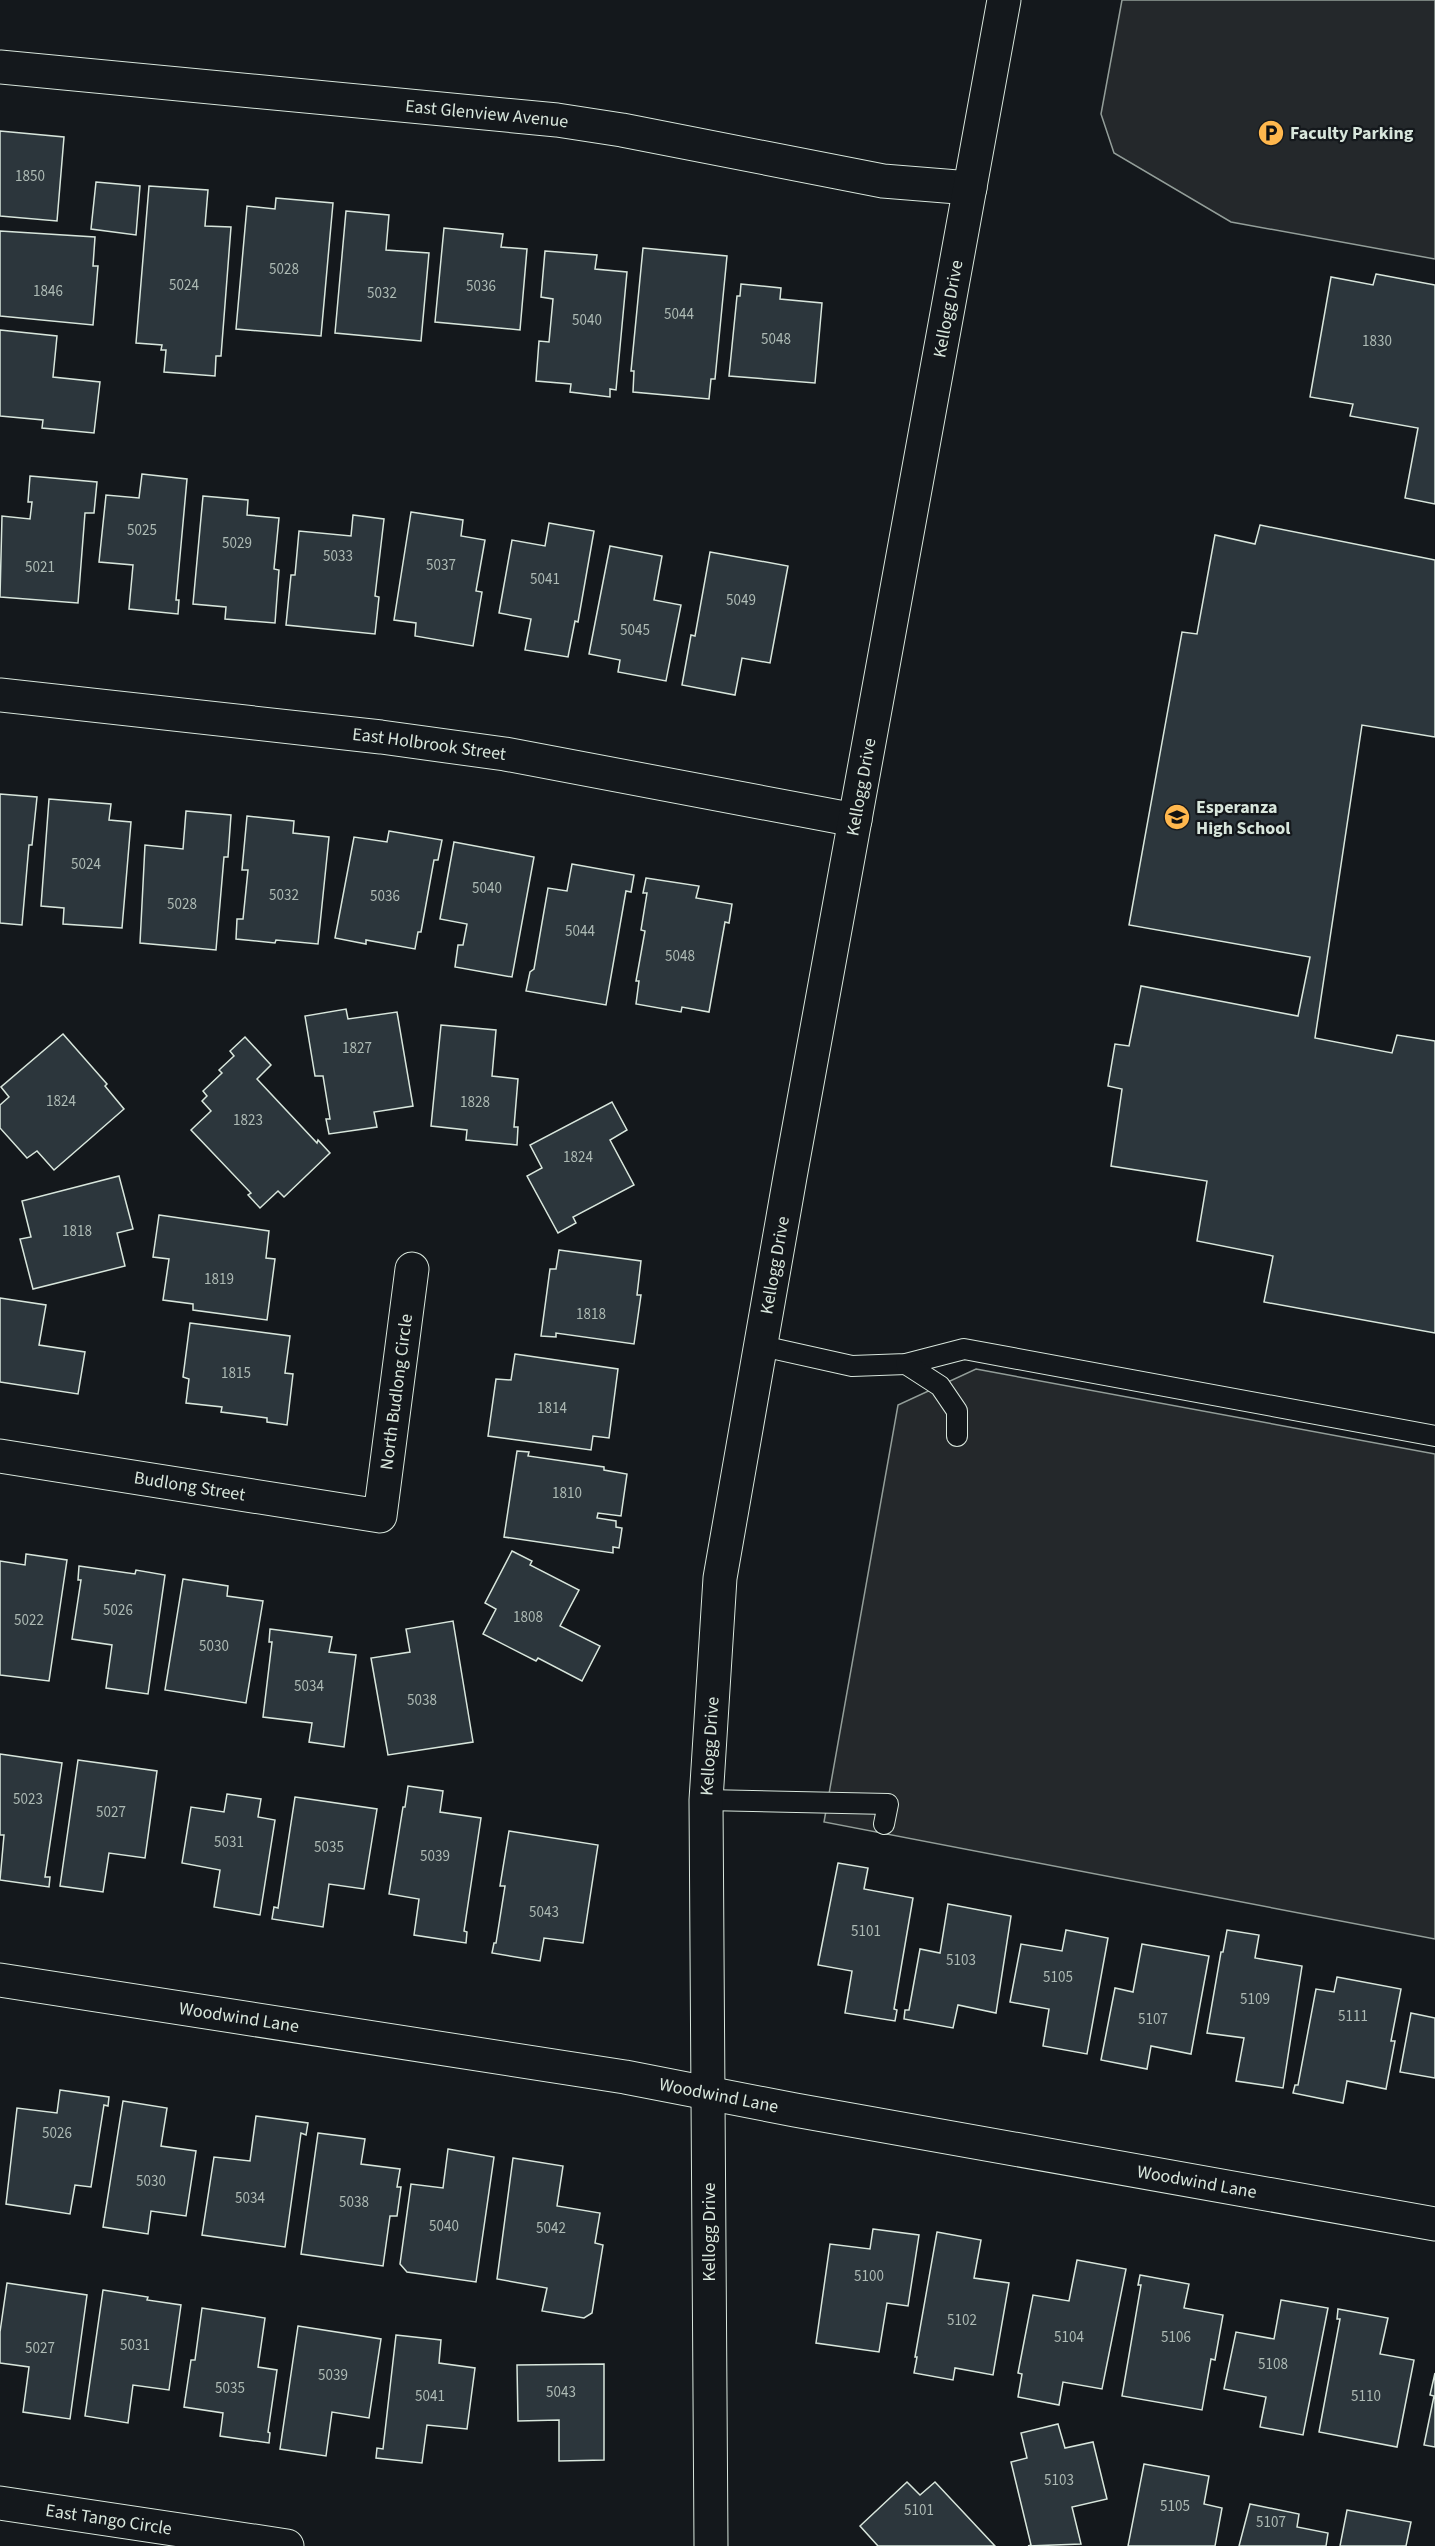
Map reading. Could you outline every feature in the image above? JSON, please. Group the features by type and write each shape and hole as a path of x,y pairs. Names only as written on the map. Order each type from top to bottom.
{"street":[{"name":"Kellogg Drive","path":"711,2546 706,1800 720,1578 1004,0"},
{"name":"East Glenview Avenue","path":"0,67 557,120 622,130 883,181 970,188"},
{"name":"East Holbrook Street","path":"0,695 381,737 494,753 625,775 855,820"},
{"name":"North Budlong Circle","path":"380,1516 412,1269"},
{"name":"Budlong Street","path":"0,1456 380,1516"},
{"name":"Woodwind Lane","path":"0,1980 625,2077 1435,2224"},
{"name":"East Tango Circle","path":"0,2503 286,2546"}],"lane":[{"path":"762,1346 852,1366 906,1364 964,1349 1435,1436"},
{"path":"906,1364 940,1386 957,1411 957,1436"},
{"path":"706,1800 888,1804 884,1824"}],"shaded area":[{"name":"Faculty Parking","path":"1122,0 1435,0 1435,259 1231,222 1114,153 1101,114"},
{"path":"976,1369 1435,1454 1435,1939 824,1822 898,1405"}],"building":[{"path":"0,131 64,137 57,221 0,216"},
{"path":"96,182 140,186 136,235 91,229"},
{"path":"149,186 208,190 205,226 231,227 221,356 216,356 215,376 164,372 166,350 161,350 162,345 136,343"},
{"path":"276,198 333,203 321,336 236,329 247,206 275,209"},
{"path":"346,211 389,215 386,250 429,253 421,341 335,333"},
{"path":"444,228 503,234 501,247 527,249 520,330 435,322"},
{"path":"0,231 95,237 93,266 98,266 93,325 0,316"},
{"path":"643,248 727,256 715,379 711,379 709,399 633,392 634,371 631,371"},
{"path":"545,251 597,255 595,269 627,272 616,390 610,389 610,397 570,392 571,384 536,381 539,341 549,342 553,299 541,297"},
{"path":"1376,274 1435,285 1435,504 1405,498 1418,428 1350,416 1353,404 1310,397 1331,277 1373,285"},
{"path":"741,284 781,288 780,299 822,303 815,383 729,376 737,296 740,296"},
{"path":"0,330 57,336 53,377 100,382 94,433 42,428 43,420 0,416"},
{"path":"142,474 187,479 176,600 179,600 178,614 129,609 133,565 99,562 106,495 139,498"},
{"path":"30,476 97,482 94,513 85,513 78,603 0,597 2,516 30,519 32,502 28,502"},
{"path":"203,496 248,500 247,515 279,518 274,569 279,570 275,623 225,619 226,607 193,604"},
{"path":"411,512 463,520 461,536 485,540 476,591 482,592 473,646 415,636 416,623 394,620"},
{"path":"353,515 384,519 375,596 379,597 375,634 286,625 291,575 295,575 299,531 351,536"},
{"path":"549,523 594,531 578,622 575,621 568,657 525,650 531,619 499,613 512,540 545,546"},
{"path":"1260,525 1435,560 1435,737 1362,725 1315,1038 1392,1053 1397,1035 1435,1041 1435,1333 1264,1302 1273,1256 1197,1241 1207,1181 1111,1166 1122,1089 1108,1086 1115,1044 1129,1046 1141,986 1298,1016 1310,957 1129,925 1182,632 1197,634 1215,535 1255,544"},
{"path":"610,546 662,556 654,600 681,605 666,681 618,672 620,660 589,654"},
{"path":"710,552 788,566 770,663 742,658 735,695 682,685 691,635 695,636"},
{"path":"0,794 37,797 32,845 29,845 22,925 0,923"},
{"path":"49,799 111,804 109,820 131,822 122,928 63,924 64,908 41,906"},
{"path":"186,811 231,815 228,857 224,857 216,950 140,943 145,845 183,849"},
{"path":"247,816 294,821 293,833 329,837 318,944 236,939 237,919 243,919 248,870 242,870"},
{"path":"389,831 442,840 438,860 434,860 421,932 418,932 415,949 366,940 366,944 335,938 354,837 387,842"},
{"path":"454,842 534,857 512,977 455,967 458,945 463,945 467,924 440,919"},
{"path":"572,864 634,875 631,892 626,891 606,1005 526,991 530,972 534,969 548,888 567,891"},
{"path":"646,878 699,886 696,898 732,904 729,923 725,922 709,1012 682,1007 681,1012 636,1004 639,981 636,981 645,931 641,930 647,893 643,893"},
{"path":"346,1009 348,1019 397,1012 413,1106 374,1112 377,1127 329,1134 326,1119 330,1119 323,1076 315,1076 305,1016"},
{"path":"441,1025 496,1030 492,1076 518,1079 514,1127 518,1127 517,1145 466,1140 467,1130 431,1126"},
{"path":"63,1034 107,1084 105,1086 124,1109 54,1170 37,1151 27,1158 0,1128 0,1105 9,1097 1,1087"},
{"path":"245,1037 271,1065 257,1079 317,1143 318,1140 330,1153 284,1197 278,1191 260,1208 248,1195 251,1193 191,1130 211,1111 202,1101 207,1096 203,1091 222,1073 219,1070 234,1056 230,1051"},
{"path":"612,1102 627,1130 610,1140 634,1185 573,1217 576,1223 558,1233 527,1176 542,1168 530,1145"},
{"path":"119,1176 133,1229 117,1233 125,1266 33,1289 20,1239 31,1237 22,1201"},
{"path":"159,1215 269,1231 266,1258 275,1259 267,1320 193,1310 193,1304 163,1300 169,1259 153,1257"},
{"path":"559,1250 641,1261 637,1295 641,1295 634,1344 556,1333 556,1337 541,1336 550,1269 556,1269"},
{"path":"0,1298 46,1305 39,1345 85,1352 78,1394 0,1382"},
{"path":"190,1323 290,1336 285,1373 293,1374 287,1425 267,1422 267,1418 221,1412 222,1407 186,1403 189,1379 183,1377"},
{"path":"515,1354 618,1369 609,1438 593,1436 591,1450 488,1436 496,1379 511,1380"},
{"path":"517,1451 529,1452 528,1456 604,1467 604,1470 627,1474 621,1516 598,1513 597,1518 616,1521 616,1527 622,1528 619,1548 613,1547 613,1553 504,1537"},
{"path":"512,1551 532,1561 530,1565 579,1590 560,1626 600,1646 582,1681 538,1658 536,1661 483,1634 496,1609 485,1603"},
{"path":"26,1554 67,1560 49,1681 0,1675 0,1561 25,1565"},
{"path":"79,1566 135,1574 136,1570 165,1575 148,1694 106,1688 112,1645 72,1639 81,1580 78,1580"},
{"path":"183,1579 228,1586 227,1596 263,1601 246,1703 165,1690"},
{"path":"453,1621 473,1742 388,1755 371,1658 410,1652 406,1629"},
{"path":"270,1629 332,1637 329,1652 356,1655 344,1747 309,1742 312,1723 263,1717 272,1642 269,1642"},
{"path":"0,1754 62,1763 45,1877 50,1877 49,1887 0,1880 4,1835 0,1835"},
{"path":"78,1760 157,1771 145,1858 109,1853 103,1892 60,1886"},
{"path":"408,1786 443,1791 440,1812 481,1818 464,1931 467,1932 466,1943 414,1935 419,1899 389,1894"},
{"path":"227,1794 261,1799 258,1817 275,1820 260,1915 214,1907 220,1870 182,1863 191,1807 224,1812"},
{"path":"295,1797 377,1809 364,1889 329,1884 323,1927 272,1919 274,1907 278,1908"},
{"path":"509,1831 598,1845 583,1943 544,1938 540,1961 492,1953 494,1943 496,1943 505,1886 500,1886"},
{"path":"838,1863 868,1868 864,1889 913,1898 894,2009 897,2010 895,2021 845,2013 852,1971 818,1965"},
{"path":"948,1904 1011,1916 996,2013 958,2005 953,2028 904,2019 905,2010 909,2010 920,1949 940,1953"},
{"path":"1066,1930 1108,1938 1087,2054 1043,2046 1049,2009 1010,2002 1021,1944 1062,1951"},
{"path":"1227,1930 1259,1935 1255,1958 1302,1966 1283,2088 1236,2081 1244,2038 1207,2033"},
{"path":"1142,1944 1209,1956 1191,2054 1151,2046 1147,2069 1101,2060 1115,1988 1133,1992"},
{"path":"1337,1977 1401,1989 1391,2041 1395,2041 1386,2089 1347,2081 1343,2103 1293,2093 1295,2085 1298,2085 1316,1989 1334,1992"},
{"path":"1411,2013 1435,2018 1435,2078 1400,2072"},
{"path":"60,2090 109,2097 108,2106 104,2105 91,2187 75,2185 70,2214 6,2204 17,2108 57,2113"},
{"path":"123,2101 167,2108 161,2146 196,2151 186,2216 151,2211 148,2234 103,2227"},
{"path":"256,2116 308,2123 306,2135 301,2133 285,2247 202,2235 214,2157 250,2161"},
{"path":"318,2133 365,2139 361,2164 400,2169 397,2187 401,2187 397,2216 390,2216 383,2266 301,2254"},
{"path":"448,2149 494,2157 476,2282 407,2272 400,2264 411,2184 443,2188"},
{"path":"513,2158 563,2166 557,2206 600,2213 595,2243 603,2245 592,2313 584,2318 542,2311 547,2288 497,2279"},
{"path":"873,2229 919,2235 908,2306 887,2303 879,2352 816,2343 830,2244 870,2249"},
{"path":"937,2232 981,2240 974,2278 1009,2283 993,2375 955,2368 953,2380 914,2373"},
{"path":"1077,2260 1126,2269 1102,2389 1063,2382 1059,2405 1018,2397 1022,2374 1018,2373 1033,2295 1069,2301"},
{"path":"1140,2275 1189,2284 1184,2308 1223,2315 1215,2360 1211,2359 1202,2410 1122,2396 1141,2285 1138,2285"},
{"path":"7,2283 87,2295 70,2419 23,2412 29,2367 0,2363 0,2332"},
{"path":"103,2290 181,2305 169,2390 133,2385 128,2423 85,2416"},
{"path":"1281,2300 1328,2308 1303,2435 1260,2427 1266,2397 1224,2389 1236,2332 1274,2339"},
{"path":"202,2308 265,2318 258,2367 277,2370 268,2432 270,2433 269,2443 220,2436 223,2413 184,2407 191,2360 195,2360"},
{"path":"1338,2309 1388,2318 1380,2354 1414,2360 1397,2447 1319,2432 1340,2319 1337,2319"},
{"path":"298,2326 381,2339 369,2418 332,2412 326,2456 280,2449"},
{"path":"396,2335 441,2340 439,2363 475,2368 467,2429 427,2425 422,2463 376,2458 377,2448 383,2449"},
{"path":"604,2364 604,2460 559,2461 559,2420 518,2421 517,2365"},
{"path":"1435,2373 1435,2447 1424,2445 1434,2396 1430,2395"},
{"path":"1058,2424 1065,2448 1093,2442 1107,2499 1072,2507 1081,2544 1028,2546 1031,2545 1011,2462 1027,2458 1021,2433"},
{"path":"1144,2464 1209,2476 1204,2504 1222,2508 1215,2546 1128,2546"},
{"path":"907,2482 920,2495 935,2482 995,2546 878,2546 860,2526"},
{"path":"1250,2504 1299,2514 1297,2527 1328,2533 1326,2546 1239,2546"},
{"path":"1347,2510 1411,2522 1406,2546 1340,2546"}],"place":[{"name":"Faculty Parking","path":"1271,133"},
{"name":"Esperanza High School","path":"1177,817"}]}
